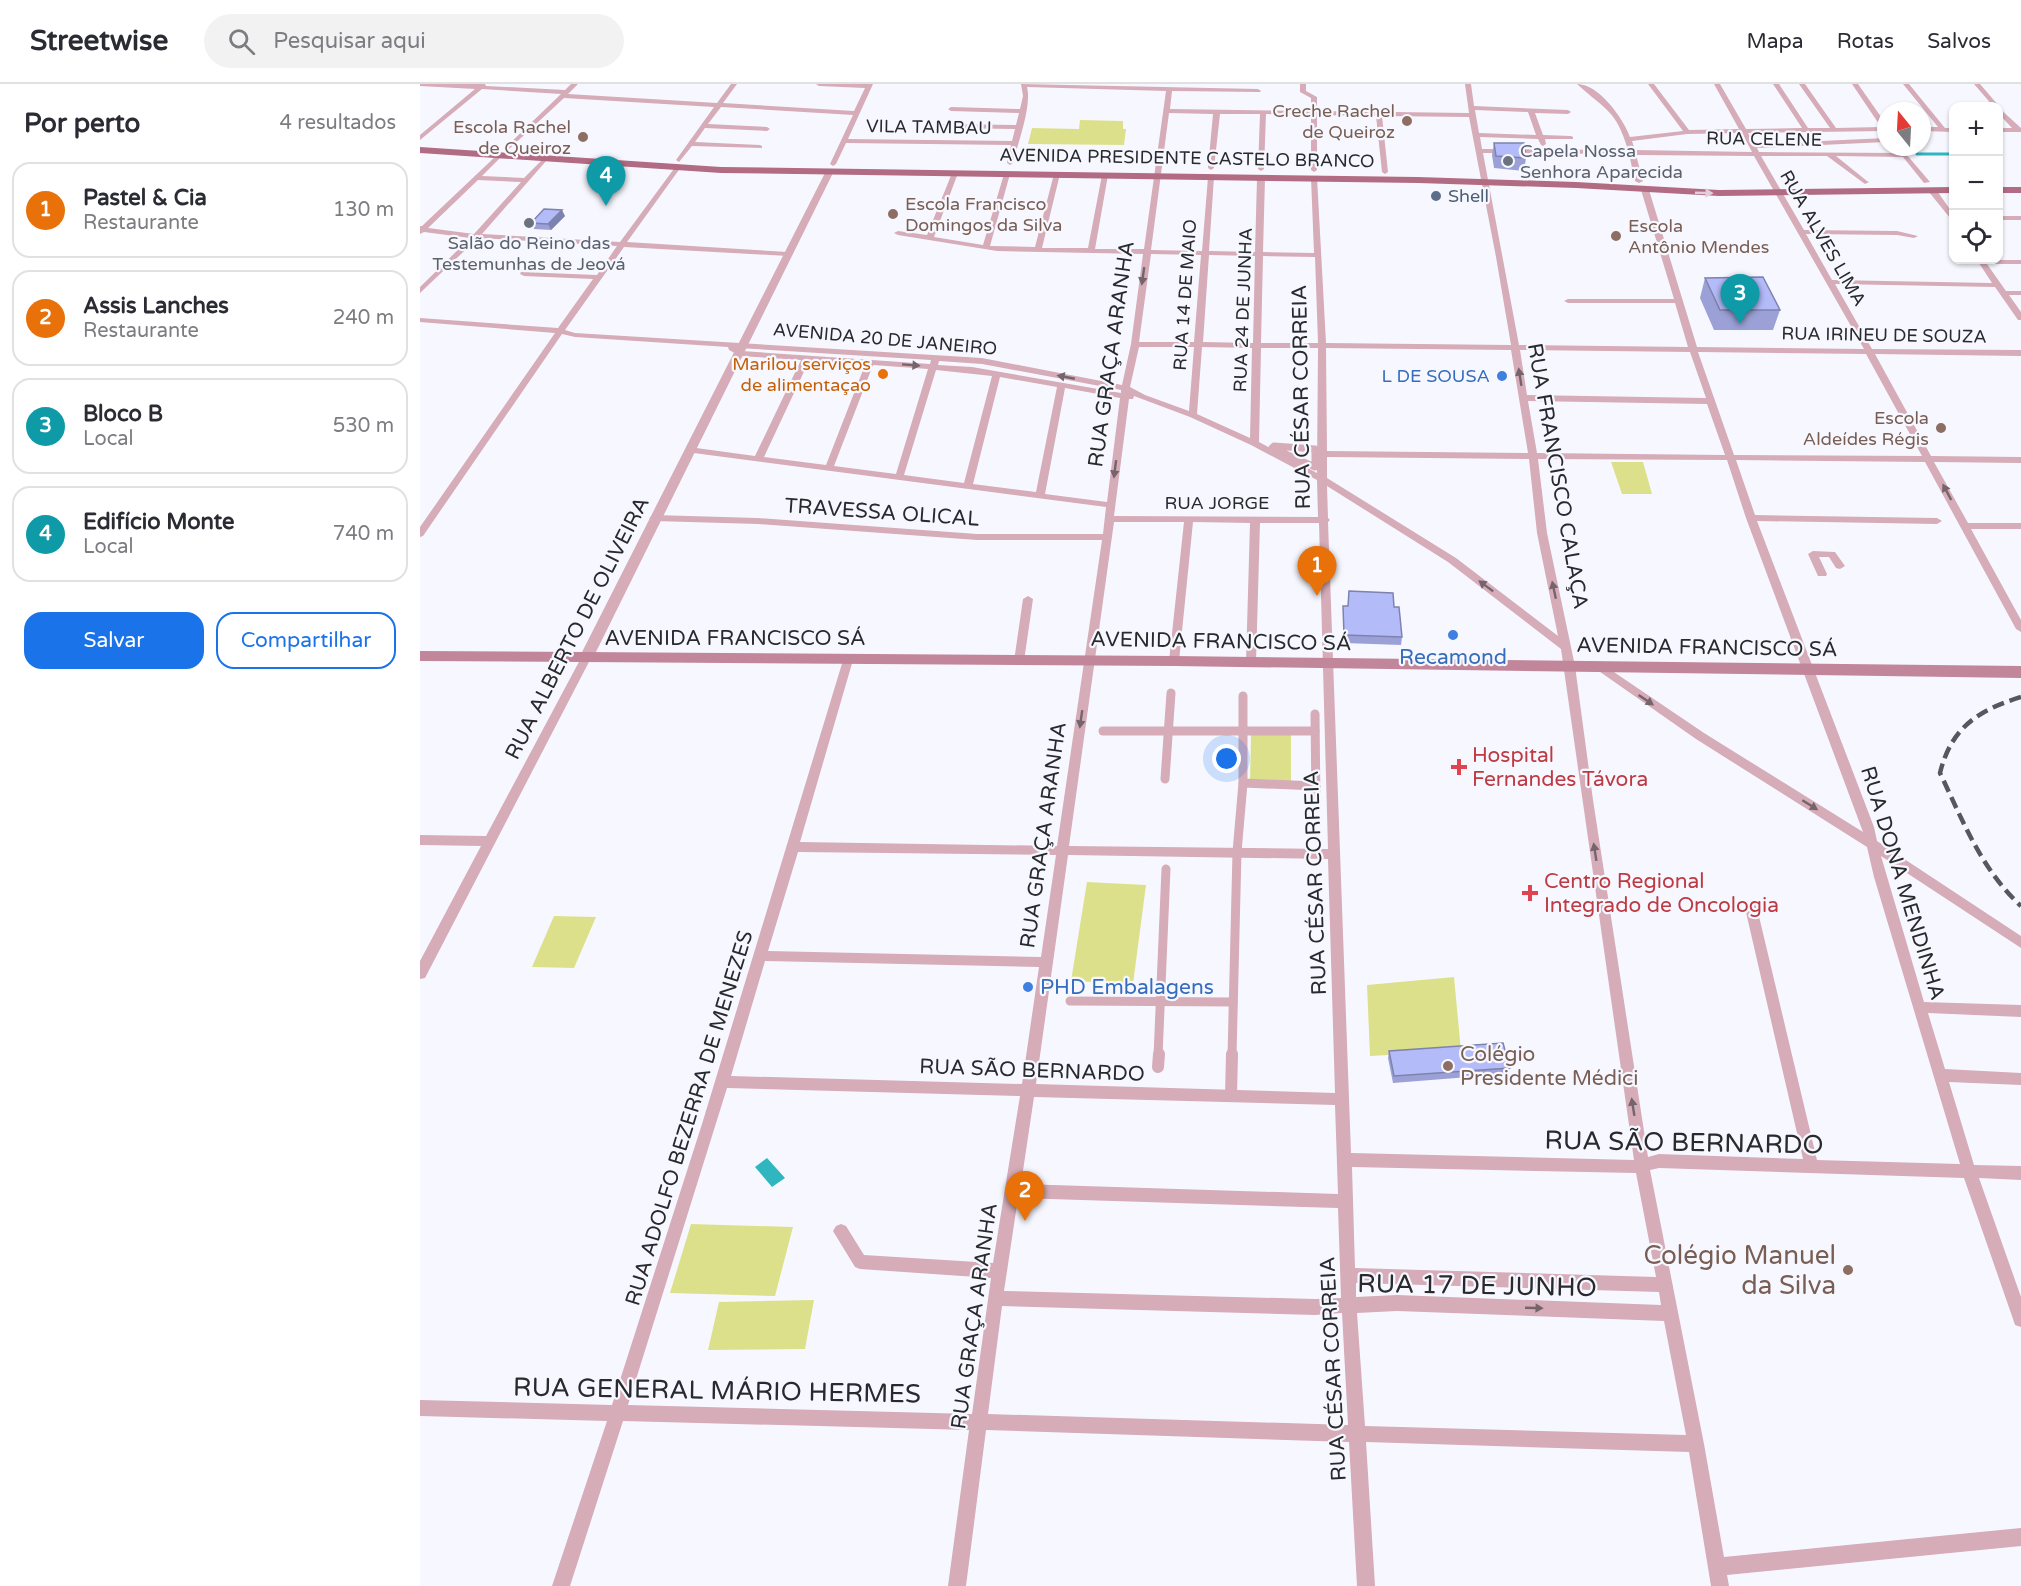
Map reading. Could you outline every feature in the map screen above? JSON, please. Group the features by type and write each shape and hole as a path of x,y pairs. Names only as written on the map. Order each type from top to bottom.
{"main road":[{"name":"AVENIDA PRESIDENTE CASTELO BRANCO","path":"420,143 503,152 678,164"},
{"name":"AVENIDA PRESIDENTE CASTELO BRANCO","path":"420,150 503,152 545,159 678,164 1484,178"},
{"name":"AVENIDA PRESIDENTE CASTELO BRANCO","path":"832,167 955,173 1009,168 1057,174 1090,170 1105,175 1158,172"},
{"name":"AVENIDA PRESIDENTE CASTELO BRANCO","path":"1314,174 1385,172 1642,185 1865,182 1949,189"},
{"path":"2003,182 2021,182"},
{"name":"AVENIDA PRESIDENTE CASTELO BRANCO","path":"1642,185 1719,194 1929,186 1949,183"},
{"path":"2003,190 2021,190"},
{"name":"AVENIDA FRANCISCO SÁ","path":"420,656 1174,661 2021,672"}],"street":[{"path":"420,84 482,86 718,106 857,113"},
{"path":"575,84 422,229 476,236 788,254"},
{"path":"420,534 734,84"},
{"path":"819,84 870,85 832,167"},
{"path":"986,248 1023,111 1026,96 1023,84 1139,86 1168,89 1198,86 1258,91"},
{"name":"RUA CÉSAR CORREIA","path":"1303,84 1303,92 1314,97 1314,174 1322,345 1322,480 1349,1306 1366,1586"},
{"name":"RUA FRANCISCO CALAÇA","path":"1468,84 1471,112 1533,456 1542,533 1570,666 1587,800 1642,1164 1696,1444 1720,1586"},
{"name":"RUA DONA MENDINHA","path":"1580,84 1610,108 1618,118 1628,139 1679,301 1692,334 1693,349 1751,518 1868,827 1940,1075 2021,1319"},
{"path":"1651,84 1688,132"},
{"name":"RUA ALVES LIMA","path":"1717,84 1869,351 2021,629"},
{"path":"1776,84 1806,130"},
{"path":"1802,84 1834,129"},
{"path":"1855,84 1877,116"},
{"path":"1906,84 1943,130"},
{"path":"1969,84 1984,102"},
{"path":"1977,84 1992,102"},
{"path":"420,138 482,86"},
{"name":"RUA GRAÇA ARANHA","path":"957,1586 995,1298 1028,1092 1107,537 1125,393 1135,344 1168,89"},
{"path":"1788,101 1797,101"},
{"path":"1806,101 1815,101"},
{"path":"951,109 1023,111"},
{"path":"1166,111 1379,114 1568,112"},
{"name":"RUA 14 DE MAIO","path":"1193,415 1203,253 1217,111"},
{"path":"1531,111 1545,151"},
{"name":"RUA 24 DE JUNHA","path":"1254,443 1261,254 1263,112"},
{"path":"1379,114 1385,172"},
{"path":"2003,114 2019,130"},
{"path":"704,126 767,129"},
{"path":"944,126 1018,127"},
{"path":"2003,126 2007,130"},
{"path":"1628,139 1688,132 1877,129"},
{"path":"1931,129 1949,130"},
{"path":"2003,130 2019,130"},
{"path":"1476,135 1571,138"},
{"name":"VILA TAMBAU","path":"843,141 1015,143"},
{"path":"1752,146 1877,141"},
{"path":"691,144 760,147"},
{"path":"1817,144 1865,182"},
{"name":"RUA CELENE","path":"1479,151 1877,155"},
{"path":"1905,156 1949,214"},
{"path":"420,291 476,236 545,159"},
{"name":"RUA ALBERTO DE OLIVEIRA","path":"420,974 586,658 654,518 742,349 832,167"},
{"path":"930,238 955,173"},
{"path":"1038,249 1057,174"},
{"path":"1091,251 1105,175"},
{"path":"475,178 526,180"},
{"path":"2003,218 2021,218"},
{"path":"1801,232 1897,233 1914,236"},
{"path":"898,234 986,248 1318,255"},
{"path":"2003,262 2021,262"},
{"path":"1983,264 2021,318"},
{"path":"524,274 599,277"},
{"path":"1829,282 1997,285"},
{"path":"2003,293 2021,293"},
{"path":"1568,301 1679,301"},
{"path":"420,320 560,331 575,335 729,345 742,349"},
{"name":"RUA IRINEU DE SOUZA","path":"1135,344 2021,353"},
{"name":"AVENIDA 20 DE JANEIRO","path":"742,349 982,361 1142,397 1193,415 1254,443 1322,480 1452,560 1566,647"},
{"name":"AVENIDA 20 DE JANEIRO","path":"742,349 997,374 1061,386 1125,393"},
{"path":"758,459 807,357"},
{"path":"899,478 936,357"},
{"path":"829,468 870,362"},
{"path":"968,487 997,374"},
{"path":"1040,497 1061,386"},
{"path":"1523,398 1712,401"},
{"path":"1274,446 1315,449 1315,467 1313,468 1272,448 1274,446"},
{"path":"689,450 1111,505"},
{"path":"1323,453 2021,460"},
{"path":"420,512 435,512"},
{"name":"TRAVESSA OLICAL","path":"654,518 758,521 977,537 1107,537"},
{"path":"1751,518 1937,521"},
{"name":"RUA JORGE","path":"1109,519 1324,520"},
{"path":"1174,661 1189,519"},
{"path":"1251,662 1255,519"},
{"path":"1965,526 2021,526"},
{"path":"1822,574 1813,554 1832,554 1840,566"},
{"path":"1019,661 1028,599"},
{"name":"RUA ADOLFO BEZERRA DE MENEZES","path":"561,1586 618,1414 762,956 848,660"},
{"path":"1598,667 1700,736 2021,943"},
{"path":"1165,779 1171,693"},
{"path":"1231,1096 1237,852 1243,783 1243,696"},
{"path":"1315,714 1316,804"},
{"path":"1103,731 1315,731"},
{"path":"1243,783 1316,786"},
{"path":"420,840 490,841"},
{"path":"794,847 1335,854"},
{"path":"1158,1067 1166,869"},
{"path":"1751,908 1812,1167"},
{"path":"762,956 1045,962"},
{"path":"1070,1001 1233,1002"},
{"path":"1920,1007 2021,1011"},
{"path":"1940,1075 2021,1079"},
{"name":"RUA SÃO BERNARDO","path":"722,1082 1342,1099"},
{"name":"RUA SÃO BERNARDO","path":"1346,1160 1631,1167 1659,1161 2021,1173"},
{"path":"1012,1191 1346,1201"},
{"path":"841,1231 860,1262 1000,1271"},
{"name":"RUA 17 DE JUNHO","path":"1348,1275 1664,1285"},
{"name":"RUA 17 DE JUNHO","path":"995,1298 1349,1306 1397,1303 1670,1313"},
{"name":"RUA GENERAL MÁRIO HERMES","path":"420,1408 1696,1444"},
{"path":"1716,1567 2021,1537"}],"green space":[{"path":"1080,120 1123,121 1123,129 1126,129 1124,145 1028,144 1032,128 1079,129"},
{"path":"1611,462 1643,462 1652,494 1622,494"},
{"path":"1251,734 1291,735 1291,783 1250,782"},
{"path":"1087,882 1146,885 1133,984 1071,981"},
{"path":"554,916 596,917 574,968 532,967"},
{"path":"1454,977 1461,1051 1370,1056 1367,985"},
{"path":"691,1224 793,1227 775,1296 670,1293"},
{"path":"814,1300 805,1349 708,1350 719,1302"}],"water":[{"path":"767,1158 785,1178 772,1187 755,1167"}],"building":[{"path":"1494,143 1524,143 1526,158 1496,156"},
{"path":"544,209 562,210 548,224 531,223"},
{"path":"1763,277 1780,310 1720,310 1705,278"},
{"path":"1349,591 1393,593 1394,607 1399,607 1402,637 1344,635 1343,606 1348,606"},
{"name":"Colégio Presidente Médici","path":"1503,1043 1510,1068 1394,1076 1389,1051"}],"waterway":[{"path":"1931,154 1949,154"}],"railway":[{"path":"2021,697 1992,708 1968,723 1951,744 1940,773 1974,844 2007,892 2021,906"}],"place":[{"name":"Creche Rachel de Queiroz","path":"1407,121"},
{"name":"Escola Rachel de Queiroz","path":"583,137"},
{"name":"Capela Nossa Senhora Aparecida","path":"1508,161"},
{"name":"Shell","path":"1436,196"},
{"name":"Edifício Monte","path":"606,206"},
{"name":"Escola Francisco Domingos da Silva","path":"893,214"},
{"name":"Salão do Reino das Testemunhas de Jeová","path":"529,223"},
{"name":"Escola Antônio Mendes","path":"1616,236"},
{"name":"Bloco B","path":"1740,324"},
{"name":"Marilou serviços de alimentaçao","path":"883,374"},
{"name":"L DE SOUSA","path":"1502,376"},
{"name":"Escola Aldeídes Régis","path":"1941,428"},
{"name":"Pastel & Cia","path":"1317,596"},
{"name":"Recamond","path":"1453,635"},
{"name":"Hospital Fernandes Távora","path":"1459,767"},
{"name":"Centro Regional Integrado de Oncologia","path":"1530,893"},
{"name":"PHD Embalagens","path":"1028,987"},
{"name":"Colégio Presidente Médici","path":"1448,1066"},
{"name":"Assis Lanches","path":"1025,1221"},
{"name":"Colégio Manuel da Silva","path":"1848,1270"}]}
